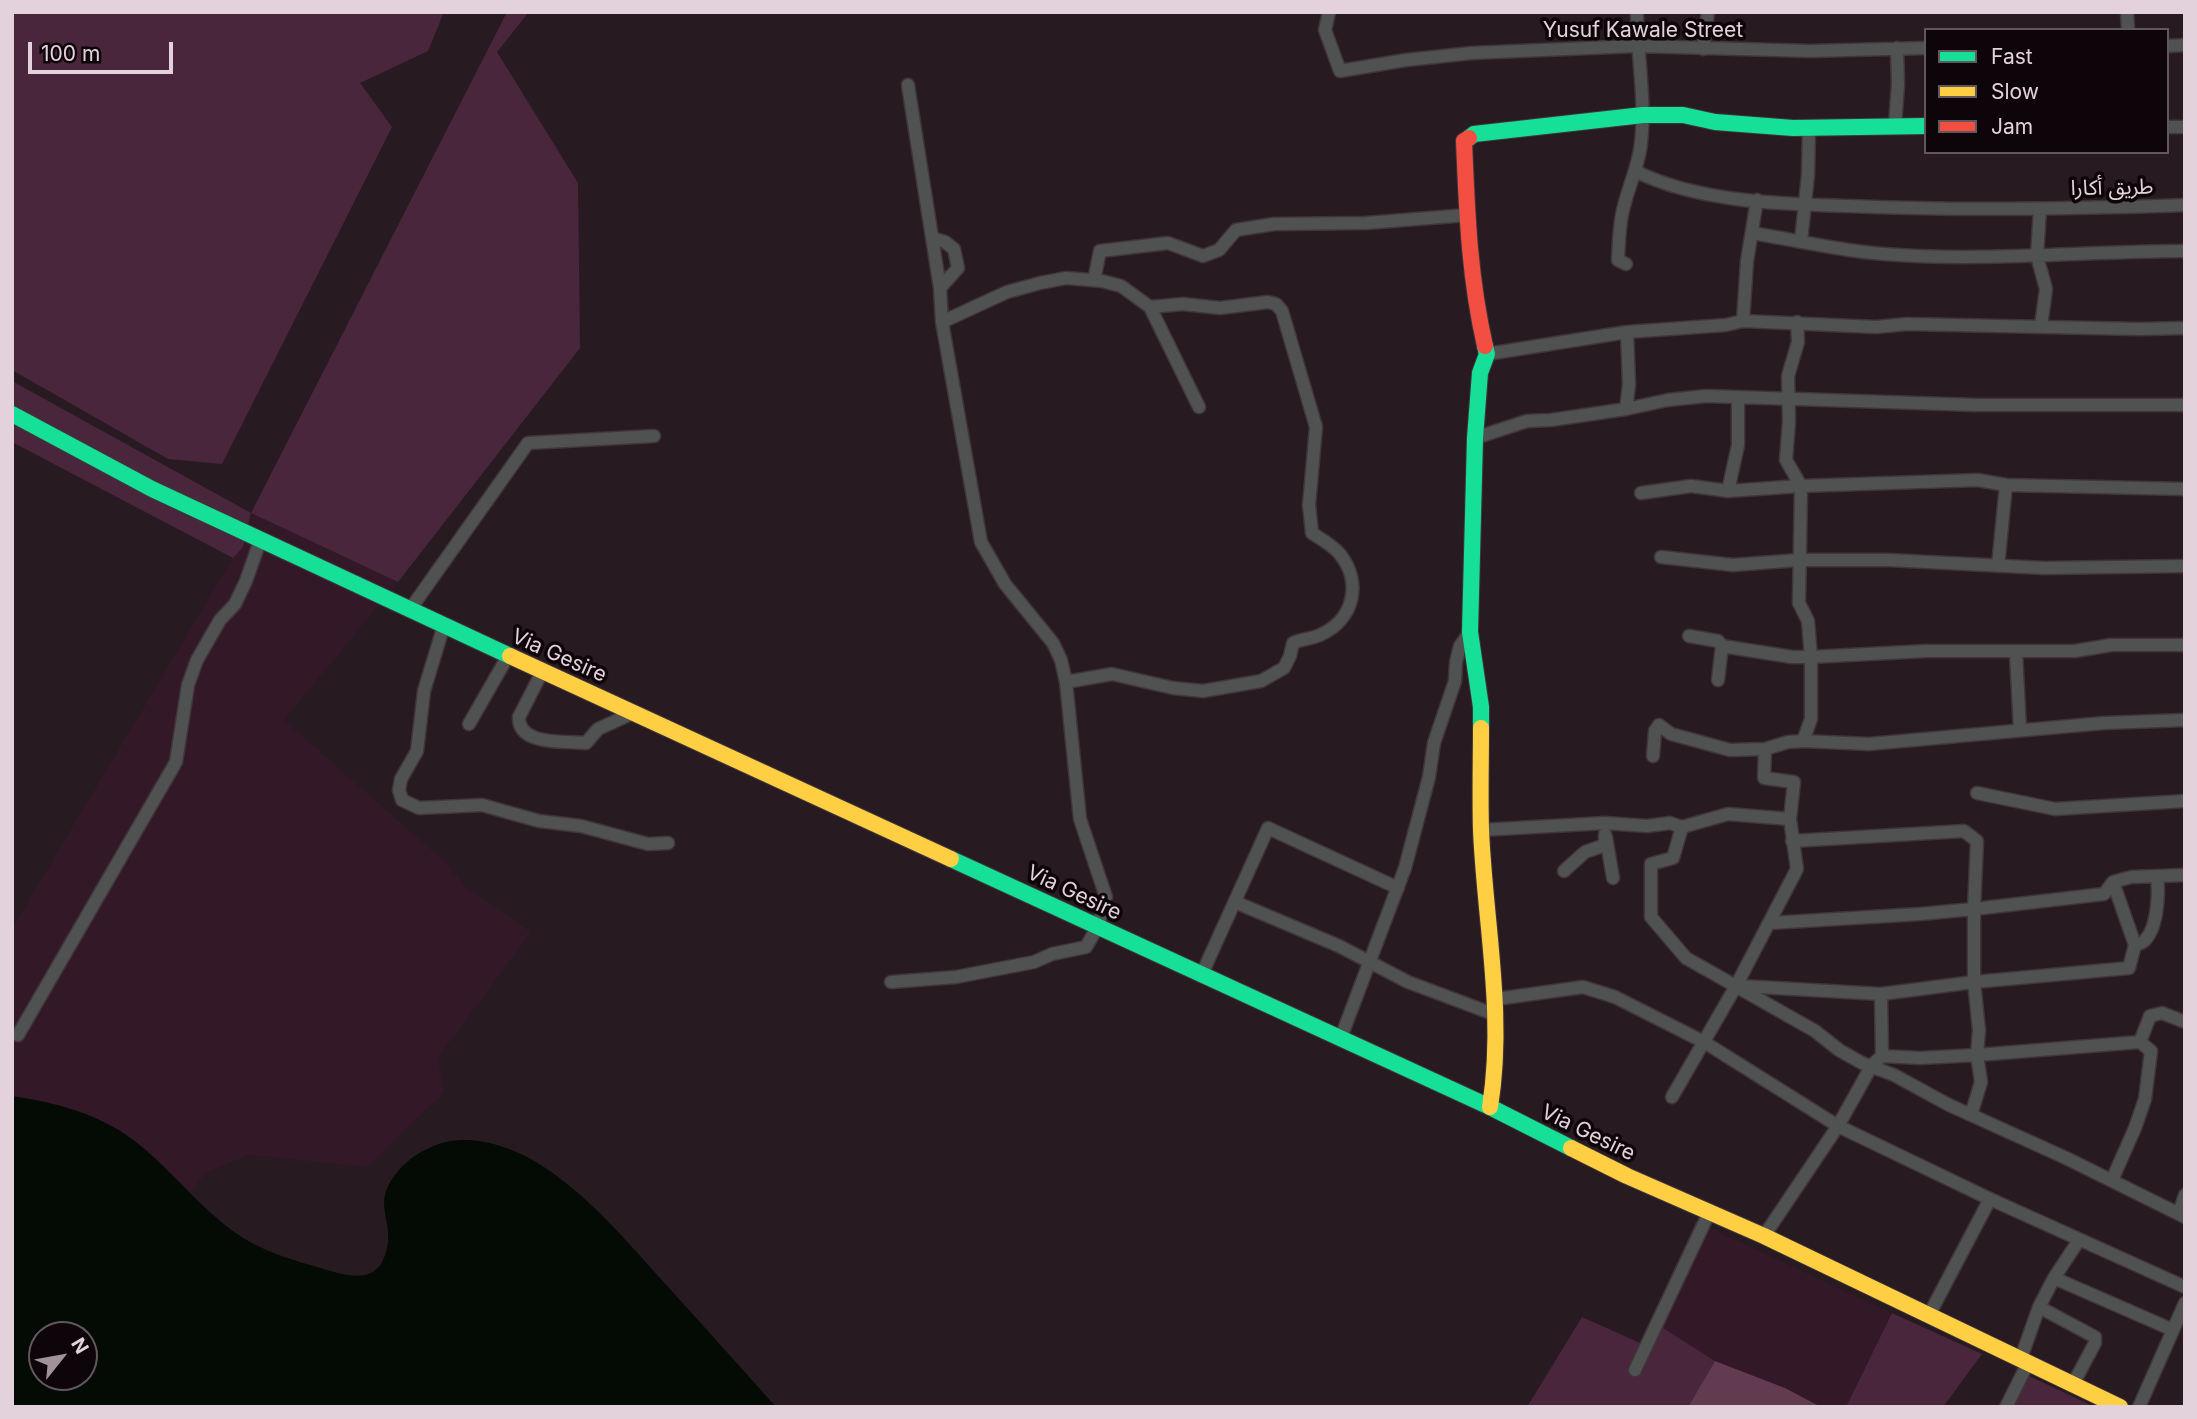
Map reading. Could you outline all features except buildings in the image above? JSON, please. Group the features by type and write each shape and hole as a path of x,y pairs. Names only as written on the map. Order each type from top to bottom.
{"main road":[{"path":"1490,1108 1496,1071 1496,1007 1481,830 1481,708 1470,632 1475,438 1480,373 1487,354 1476,306 1466,215 1464,141 1468,136 1515,128 1643,115 1683,115 1715,122 1809,128 1924,126"},
{"name":"Via Gesire","path":"12,414 152,489 260,541 1490,1108 1627,1176 1763,1236 2120,1407"}],"street":[{"name":"Yusuf Kawale Street","path":"1329,12 1325,30 1340,71 1472,53 1637,46 1810,51 1924,48"},
{"path":"1626,264 1618,260 1622,210 1639,162 1643,115 1637,12"},
{"path":"1703,49 1708,12"},
{"path":"1895,125 1897,48"},
{"path":"891,982 956,977 1034,962 1052,954 1086,947 1098,926 1105,897 1080,819 1066,682 1061,660 1053,643 1005,584 981,542 942,322 940,288 908,85"},
{"path":"1801,241 1808,176 1809,128"},
{"name":"طريق أكارا","path":"1635,171 1650,179 1698,193 1804,205 1925,210 2185,205"},
{"path":"1743,321 1747,261 1757,200"},
{"path":"2040,209 2037,256 2046,289 2041,326"},
{"path":"1094,280 1100,251 1168,243 1203,256 1219,250 1236,230 1274,224 1366,223 1466,215"},
{"path":"1752,233 1839,250 1886,255 2037,256 2185,251"},
{"path":"932,238 954,248 958,268 940,288"},
{"path":"942,322 1007,292 1066,278 1121,286 1150,307 1199,407"},
{"path":"1066,682 1112,674 1172,688 1203,691 1261,681 1284,668 1293,643 1320,635 1341,620 1352,602 1354,587 1345,563 1332,546 1312,533 1308,505 1317,427 1282,311 1276,304 1268,302 1220,308 1183,304 1150,307"},
{"path":"1487,354 1627,332 1726,325 1743,321 1875,327 1907,324 2138,330 2185,328"},
{"path":"1797,323 1798,342 1788,376 1786,460 1801,486 1799,603 1808,621 1811,657 1811,719 1803,741"},
{"path":"1626,410 1629,385 1627,332"},
{"path":"1475,438 1527,421 1626,410 1668,400 1706,397 1976,405 2185,405"},
{"path":"1728,491 1738,445 1738,399"},
{"path":"409,611 528,443 654,436"},
{"path":"1641,493 1691,486 1728,491 1978,480 2006,485 2185,489"},
{"path":"1998,566 2006,485"},
{"path":"18,1035 176,762 188,685 197,660 220,620 235,604 260,541"},
{"path":"1661,557 1733,565 1799,560 1889,560 2044,568 2185,566"},
{"path":"444,625 421,705 421,734 417,751 401,779 399,790 402,800 419,808 482,805 539,821 580,826 648,844 668,844"},
{"path":"1340,1040 1405,868 1429,777 1434,743 1455,681 1455,662 1460,646 1470,632"},
{"path":"1689,636 1718,641 1722,646 1792,657 1926,651 2016,653 2075,651 2110,645 2185,645"},
{"path":"1717,680 1722,646"},
{"path":"2016,653 2020,730"},
{"path":"469,724 508,656"},
{"path":"542,670 519,717 518,725 522,732 531,737 586,743 598,729 633,713"},
{"path":"1653,755 1655,730 1660,724 1671,734 1730,750 1765,749 1788,742 1803,741 1869,744 2020,730 2185,720"},
{"path":"1672,1097 1736,986 1797,869 1790,819 1794,782 1765,778 1765,749"},
{"path":"1977,793 2055,809 2185,801"},
{"path":"1481,830 1605,828 1670,823 1682,827 1728,814 1790,819"},
{"path":"1682,827 1673,858 1651,864 1651,917 1686,958 1815,1031 1850,1057 1872,1065 1970,1115 2182,1215 2185,1195"},
{"path":"1201,976 1268,828 1398,888"},
{"path":"1564,871 1585,852 1605,845 1605,828"},
{"path":"1605,828 1613,878"},
{"path":"1792,841 1964,831 1977,841 1974,982 1979,1030 1977,1055 1981,1082 1970,1115"},
{"path":"1770,923 1920,915 2104,894 2113,882 2131,877 2185,875"},
{"path":"2135,946 2145,940 2152,925 2159,892 2157,876"},
{"path":"1736,986 1881,994 1974,982 2129,968 2135,946 2113,882"},
{"path":"1235,902 1370,961 1408,982 1496,1007 1583,987 1615,997 1704,1042 1838,1126 1990,1199 2185,1287"},
{"path":"1881,994 1882,1056"},
{"path":"2140,1042 2150,1016 2162,1013 2185,1022"},
{"path":"1763,1236 1838,1126 1872,1065 1882,1056 1920,1058 1977,1055 2140,1042 2151,1051 2145,1099 2112,1180"},
{"path":"1929,1315 1990,1199"},
{"path":"1635,1370 1709,1213"},
{"path":"2006,1407 2024,1360 2039,1307 2079,1240"},
{"path":"2054,1278 2173,1330"},
{"path":"2139,1407 2185,1303"},
{"path":"2039,1307 2095,1337 2095,1343 2073,1385"}],"shaded area":[{"path":"12,12 444,12 428,51 360,83 392,127 222,464 168,459 12,370"},
{"path":"507,12 529,12 497,52 578,183 580,348 398,582 251,513"},
{"path":"12,381 251,513 243,547 233,558 12,442"},
{"path":"251,513 398,582 284,720 442,859 468,889 531,932 438,1058 444,1092 367,1167 249,1155 207,1172 190,1192 143,1147 90,1115 47,1102 12,1096 12,928 233,558 243,547"},
{"path":"12,1096 69,1108 96,1118 139,1144 201,1204 250,1242 284,1257 356,1276 372,1272 384,1258 388,1239 384,1207 386,1191 407,1162 427,1149 450,1141 480,1141 510,1149 554,1174 602,1215 776,1407 12,1407"},
{"path":"1696,1222 1706,1226 1658,1325 1715,1361 1688,1407 1527,1407 1582,1317 1640,1343"},
{"path":"1706,1226 1892,1313 1846,1407 1821,1407 1785,1388 1715,1361 1658,1326"},
{"path":"1892,1313 1982,1354 1943,1407 1846,1407"},
{"path":"1715,1361 1785,1388 1821,1407 1688,1407"},
{"path":"2025,1374 2095,1407 2005,1407"}],"traffic: fast":[{"path":"1469,138 1474,134 1643,115 1683,115 1715,122 1793,128 1924,126"},
{"path":"1481,728 1481,707 1470,632 1475,438 1480,373 1487,354 1485,346"},
{"path":"12,414 152,489 510,656"},
{"path":"951,859 1490,1107 1571,1148"}],"traffic: slow":[{"path":"510,656 951,859"},
{"path":"1481,728 1481,830 1495,1003 1494,1072 1490,1107"},
{"path":"1571,1148 1627,1176 1764,1236 2120,1407"}],"traffic: jam":[{"path":"1469,138 1464,141 1466,193 1475,294 1485,346"}]}
